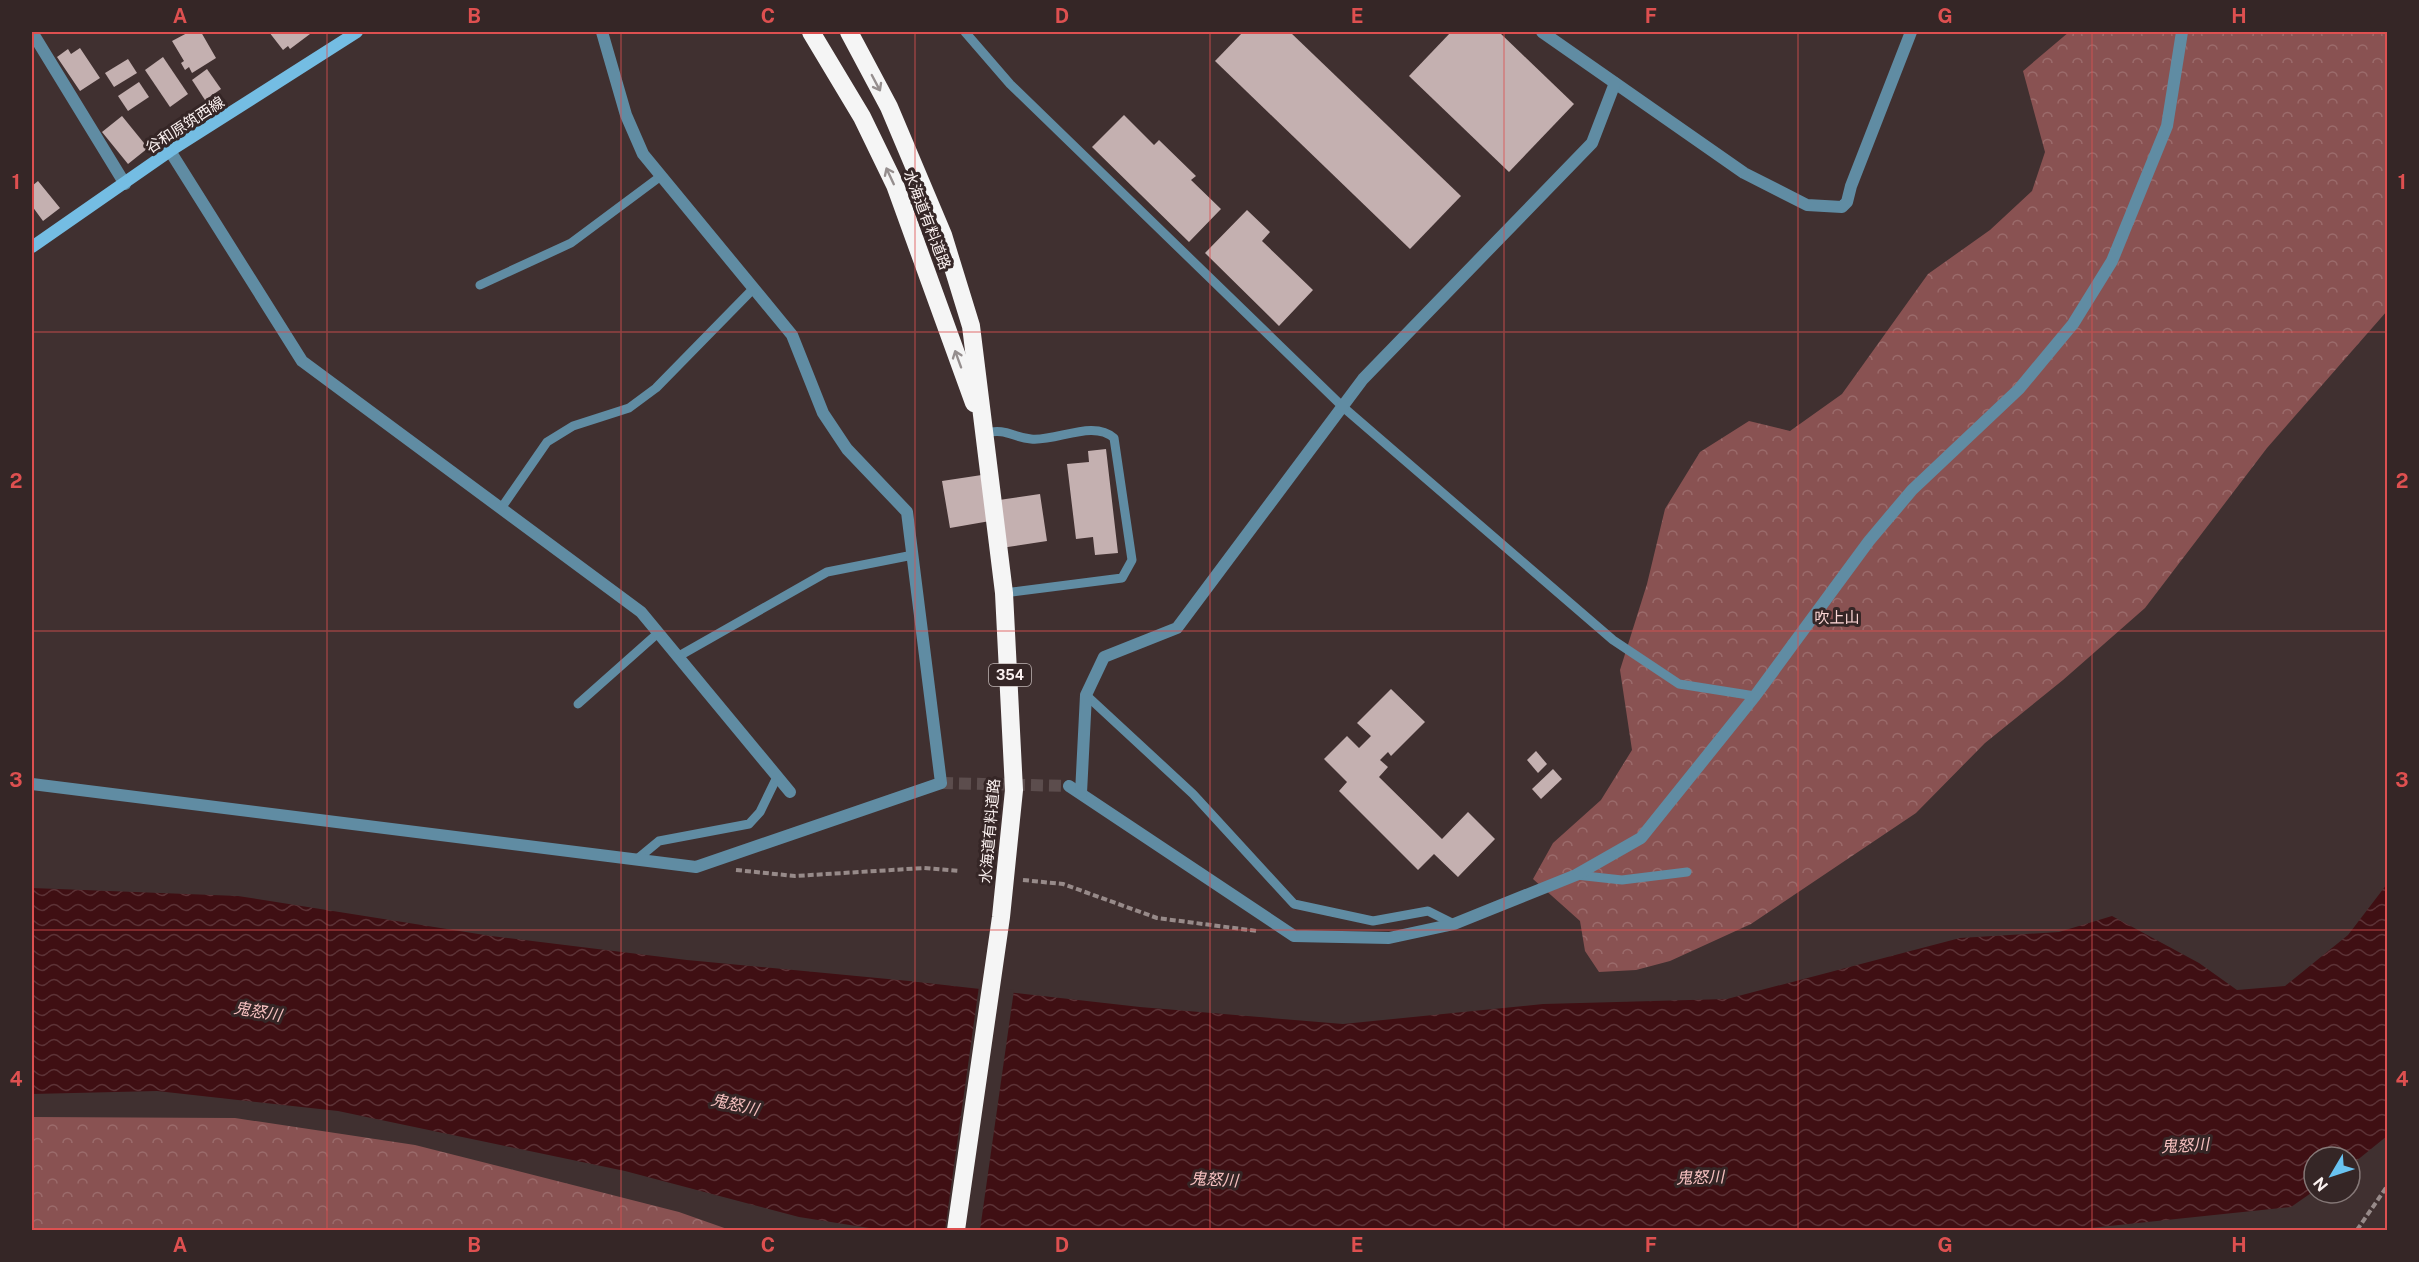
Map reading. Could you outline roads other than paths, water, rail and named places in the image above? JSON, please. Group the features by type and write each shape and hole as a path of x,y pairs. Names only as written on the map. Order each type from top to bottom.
{"highway":[{"name":"水海道有料道路","path":"811,32 862,117 895,185 985,433"},
{"name":"水海道有料道路","path":"849,32 889,107 943,235 971,326 1004,593 1013,733 1014,790 1000,917 956,1230"}],"main road":[{"name":"谷和原筑西線","path":"32,247 170,151 357,32"}],"street":[{"path":"32,32 125,184"},
{"path":"32,784 696,867 941,783 907,512 847,449 823,413 792,335 643,154 626,115 602,32"},
{"path":"1542,32 1703,147 1767,186 1807,205 1842,207 1847,202 1851,186 1911,32"},
{"path":"1069,786 1294,936 1389,938 1454,924 1576,874 1641,838 1755,696 1869,541 1912,490 2019,389 2073,324 2112,261 2167,126 2182,32"},
{"path":"1081,793 1086,695 1104,657 1177,627 1363,379 1592,143 1615,83"},
{"path":"170,151 302,361 641,612 790,792"}],"lane":[{"path":"965,32 1010,84 1343,406 1613,640 1679,684 1755,696"},
{"path":"480,285 571,243 661,176"},
{"path":"502,507 547,442 573,426 629,408 656,388 754,288"},
{"path":"985,433 1001,429 1032,439 1097,431 1114,438 1132,560 1122,578 1004,593"},
{"path":"679,656 827,572 913,555"},
{"path":"578,705 658,633"},
{"path":"1086,695 1192,794 1294,904 1373,921 1428,911 1454,924"},
{"path":"636,860 659,841 750,824 760,812 777,777"},
{"path":"1576,874 1622,880 1687,872"}],"water":[{"name":"鬼怒川","path":"2387,884 2387,1136 2362,1156 2362,1145 2302,1145 2302,1199 2291,1207 2071,1230 882,1230 799,1217 625,1171 338,1111 157,1091 32,1094 32,888 238,896 491,936 687,960 909,981 1140,1007 1343,1024 1543,1004 1727,999 1960,938 2059,932 2112,916 2199,963 2237,990 2285,986 2348,935"}],"tunnel":[{"path":"941,783 1069,786"}],"park label":[{"name":"吹上山","path":"1837,618"}]}
